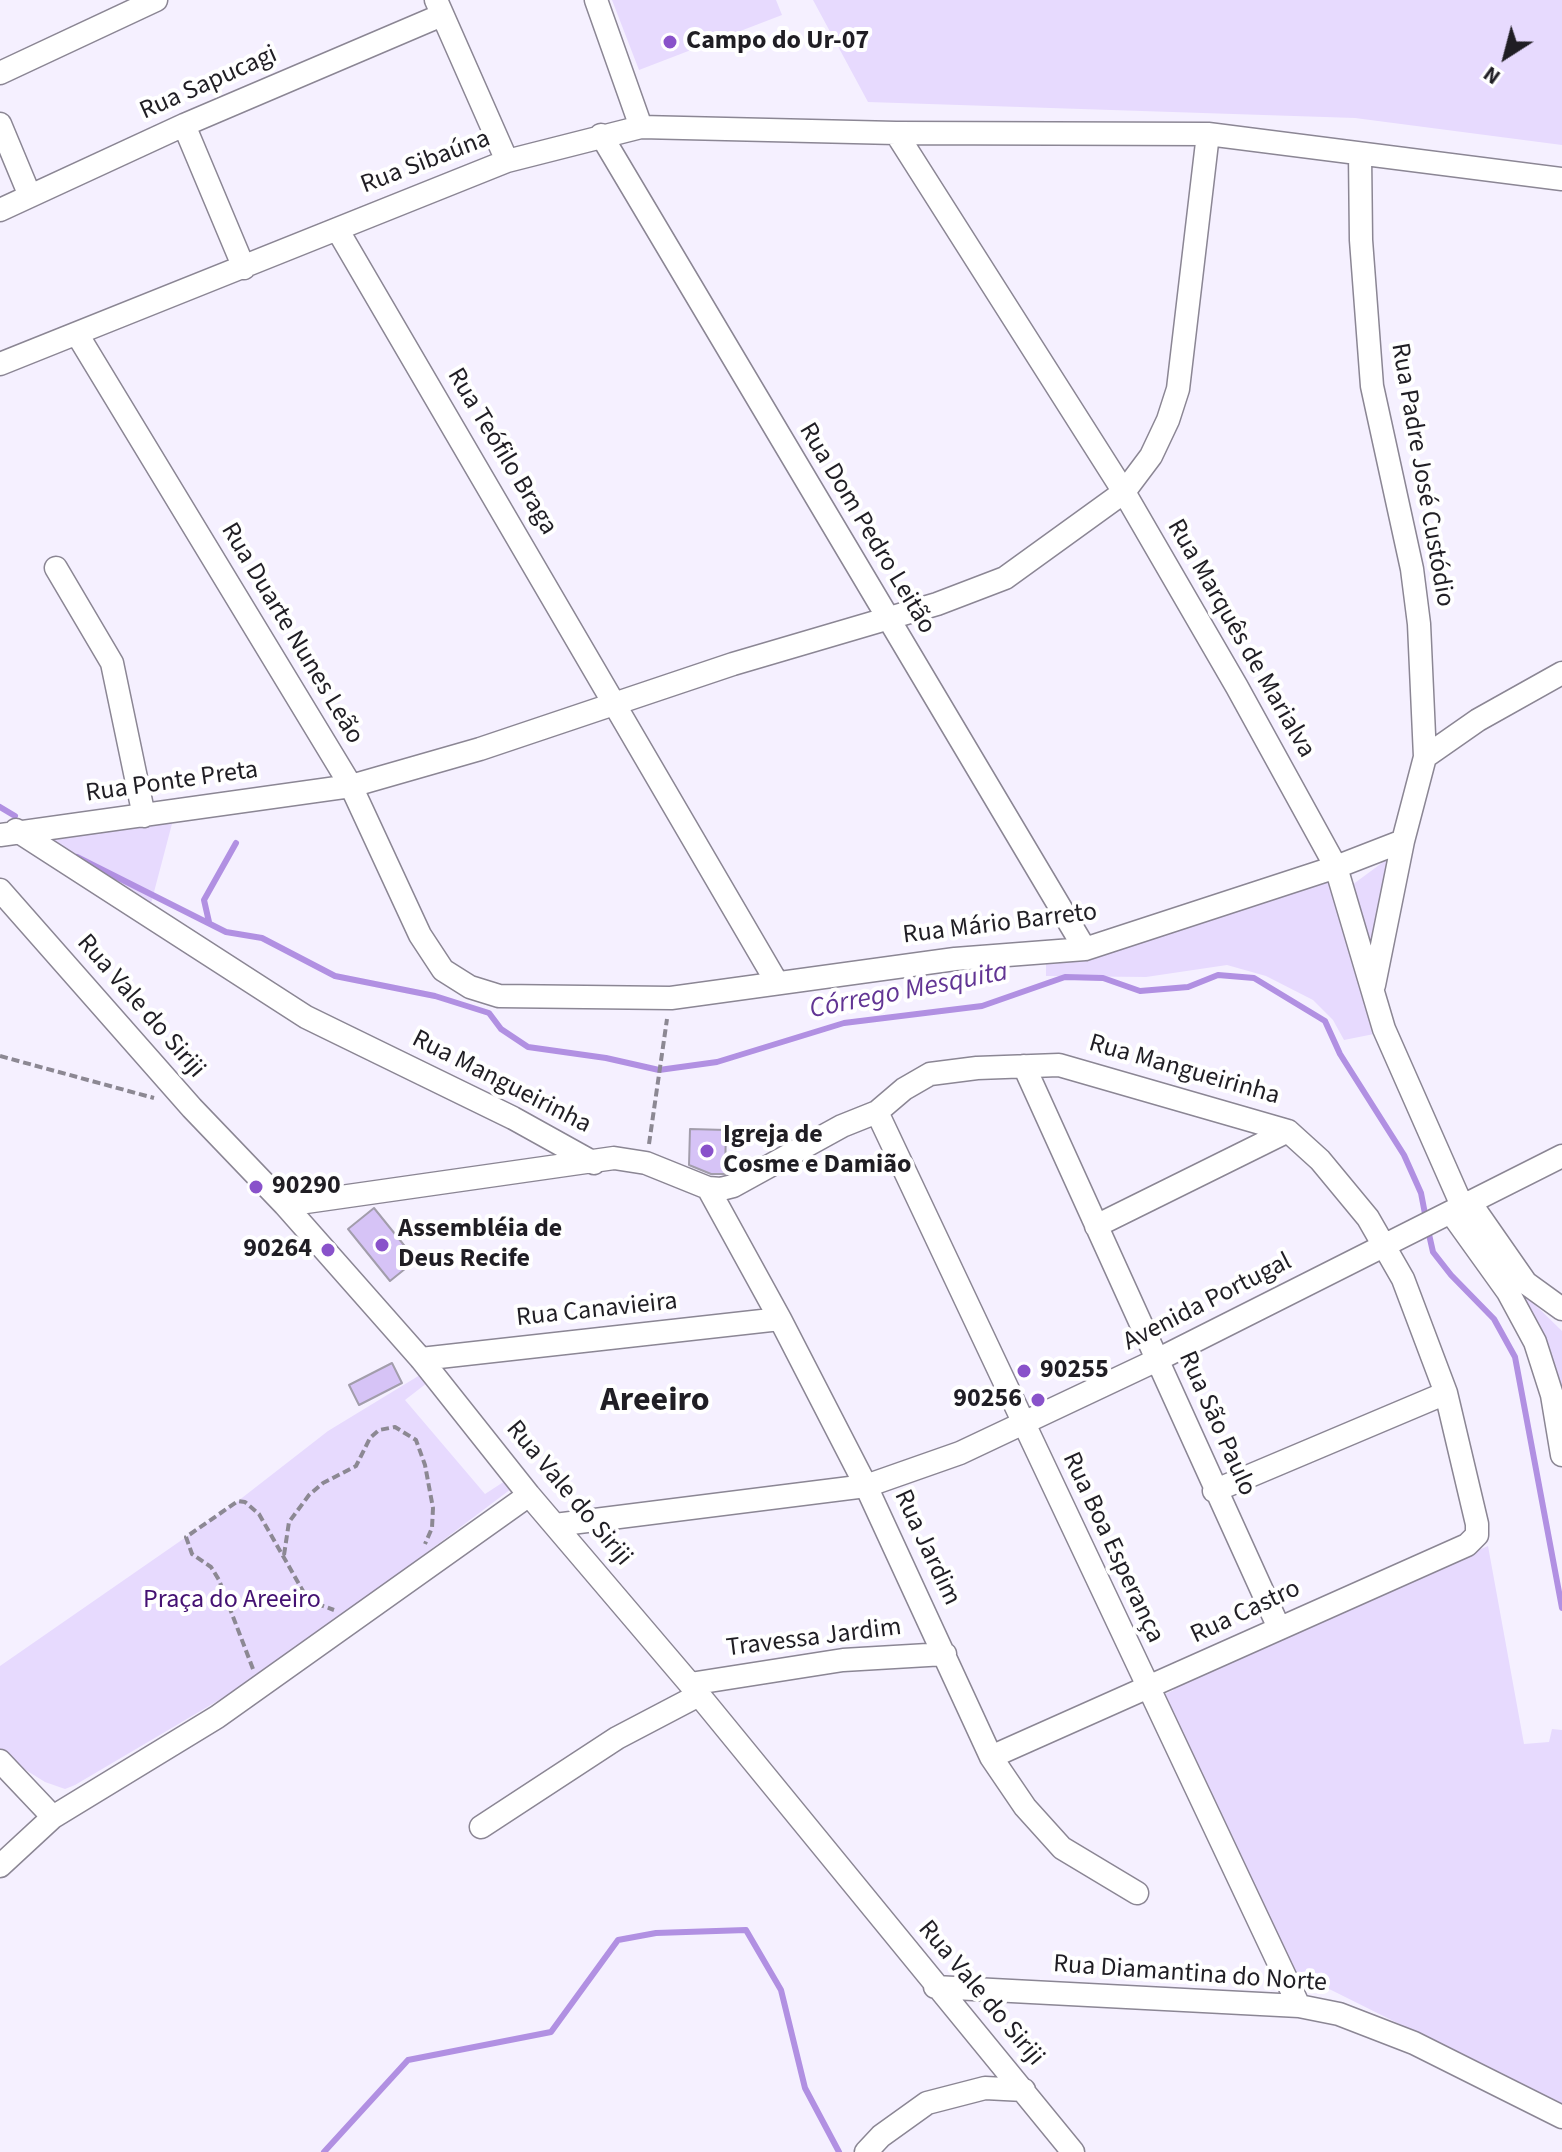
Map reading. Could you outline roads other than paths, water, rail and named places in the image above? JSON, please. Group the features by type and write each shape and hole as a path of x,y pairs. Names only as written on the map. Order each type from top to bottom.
{"street":[{"path":"0,73 156,0"},
{"path":"596,0 641,127"},
{"path":"439,7 507,161"},
{"name":"Rua Sapucagi","path":"0,210 439,7"},
{"path":"0,124 30,196"},
{"path":"184,125 244,268"},
{"name":"Rua Sibaúna","path":"0,364 507,161 641,127 896,133 1208,134 1562,179"},
{"name":"Rua Marquês de Marialva","path":"896,133 1124,492 1237,687 1336,867 1446,1216"},
{"path":"351,786 480,749 885,617 937,604 1005,578 1124,492 1151,456 1178,389 1208,134"},
{"name":"Rua Dom Pedro Leitão","path":"601,135 1085,949"},
{"name":"Rua Padre José Custódio","path":"1360,154 1361,240 1372,386 1412,569 1419,624 1425,757"},
{"name":"Rua Teófilo Braga","path":"337,229 776,981"},
{"name":"Rua Duarte Nunes Leão","path":"77,334 351,786 420,935 443,970"},
{"path":"56,568 112,663 144,816"},
{"path":"1373,989 1403,841 1425,757 1478,720 1562,673"},
{"name":"Rua Ponte Preta","path":"8,832 351,786"},
{"name":"Rua Mangueirinha","path":"8,832 306,1017 513,1118 594,1163 614,1158 646,1163 708,1188 733,1186 829,1132 877,1112 904,1089 930,1074 1024,1066 1059,1065 1094,1072 1288,1131 1320,1160 1385,1245 1428,1337 1446,1393 1477,1535"},
{"name":"Rua Mário Barreto","path":"443,970 470,987 499,996 671,998 776,981 955,959 1085,949 1336,867 1403,841"},
{"name":"Rua Vale do Siriji","path":"0,890 192,1108 285,1205 421,1359 529,1495 694,1690 1073,2152"},
{"name":"Rua São Paulo","path":"1024,1066 1214,1491 1279,1628"},
{"name":"Rua Boa Esperança","path":"877,1112 1299,2006"},
{"path":"1096,1226 1288,1131"},
{"name":"Avenida Portugal","path":"555,1525 866,1486 960,1453 1157,1360 1562,1156"},
{"path":"285,1205 594,1163"},
{"name":"Rua Jardim","path":"708,1188 866,1486 991,1757 1025,1807 1062,1848 1137,1893"},
{"path":"1446,1216 1562,1309"},
{"path":"1446,1216 1508,1292 1535,1342 1552,1395 1562,1455"},
{"name":"Rua Canavieira","path":"421,1359 780,1319"},
{"path":"1214,1491 1446,1393"},
{"path":"0,1866 53,1817 277,1677 529,1495"},
{"name":"Rua Castro","path":"991,1757 1148,1690 1467,1545 1477,1535"},
{"name":"Travessa Jardim","path":"481,1827 694,1690 754,1671 843,1660 945,1654"},
{"path":"0,1761 53,1817"},
{"name":"Rua Diamantina do Norte","path":"935,1987 1299,2006 1372,2024 1562,2117"},
{"path":"866,2152 881,2136 927,2103 985,2088 1024,2090"}],"waterway":[{"path":"0,807 15,816"},
{"path":"209,922 204,900 236,843"},
{"name":"Córrego Mesquita","path":"77,857 226,932 262,938 335,976 435,996 489,1013 501,1029 528,1047 606,1058 659,1070 717,1062 844,1023 982,1006 1065,977 1103,978 1140,991 1188,987 1218,975 1254,978 1325,1021 1340,1054 1404,1155 1421,1193 1426,1219"},
{"name":"Córrego Mesquita","path":"1428,1230 1433,1252 1494,1319 1515,1357 1562,1608"},
{"path":"324,2152 408,2060 551,2032 618,1940 656,1933 746,1930 781,1990 805,2088 839,2152"}],"place":[{"name":"Campo do Ur-07","path":"670,42"},
{"name":"Igreja de Cosme e Damião","path":"707,1151"},
{"name":"90290","path":"256,1187"},
{"name":"Assembléia de Deus Recife","path":"382,1245"},
{"name":"90264","path":"328,1250"},
{"name":"90255","path":"1024,1371"},
{"name":"90256","path":"1038,1400"}],"district":[{"name":"Areeiro","path":"655,1403"}],"park label":[{"name":"Praça do Areeiro","path":"232,1601"}]}
